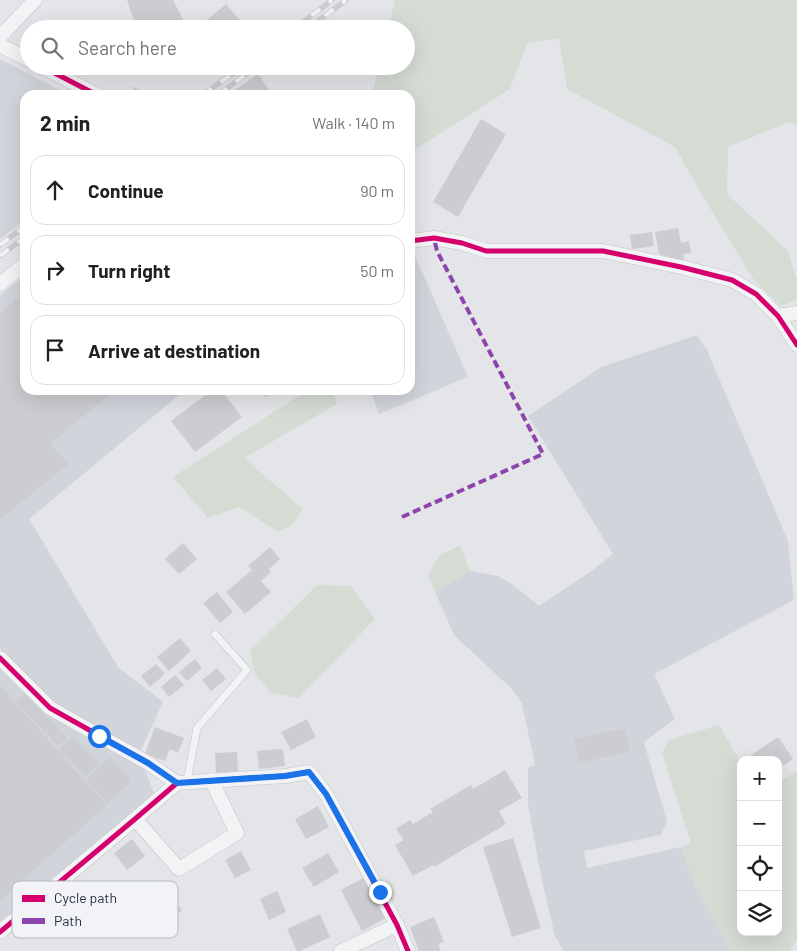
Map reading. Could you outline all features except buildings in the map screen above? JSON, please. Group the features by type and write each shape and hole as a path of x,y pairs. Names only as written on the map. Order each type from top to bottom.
{"street":[{"path":"0,37 35,0"},
{"path":"0,45 20,55"},
{"path":"58,75 87,90"},
{"path":"415,240 434,238 462,243 486,251 603,251 732,280 756,294 778,316 797,345"},
{"path":"0,284 20,268"},
{"path":"778,316 797,313"},
{"path":"0,658 50,708 182,782 285,776 309,772 326,794 397,925 408,951"},
{"path":"135,819 179,870 237,833 211,780"},
{"path":"61,881 182,782"},
{"path":"0,932 12,922"},
{"path":"341,951 397,925"}],"lane":[{"path":"182,782 197,728 247,670 214,634"}],"shaded area":[{"path":"395,0 797,0 797,126 789,122 728,147 727,194 788,251 797,281 797,299 781,306 754,280 675,147 567,89 559,38 527,43 510,89 416,149 415,90 373,90 377,75 415,75 415,20 390,20"},
{"path":"0,59 20,69 20,75 31,75 59,90 20,90 20,224 0,239"},
{"path":"415,256 468,377 379,414 372,395 415,395"},
{"path":"20,280 20,395 179,395 29,519 118,667 163,702 140,752 54,705 0,649 0,295"},
{"path":"697,335 707,350 788,541 794,600 654,674 675,719 644,742 667,822 661,835 584,851 587,868 681,847 694,883 731,951 564,951 555,936 541,876 528,804 528,768 535,765 522,703 512,689 454,635 435,592 470,571 498,576 513,585 539,606 613,554 528,416 601,367"},
{"path":"300,395 334,395 337,404 244,458 303,509 294,523 279,532 239,507 208,518 173,477"},
{"path":"460,545 470,571 435,592 428,576 439,556"},
{"path":"317,585 351,586 375,619 299,698 271,693 255,674 250,651"},
{"path":"0,665 49,713 68,727 143,765 155,796 56,881 12,881 12,919 0,929"},
{"path":"719,725 737,756 737,936 782,936 782,780 797,771 797,941 789,951 731,951 694,883 681,847 691,843 662,753 669,740"}],"railway":[{"path":"306,20 332,0"},
{"path":"319,20 346,0"},
{"path":"210,90 231,75"},
{"path":"225,90 245,75"},
{"path":"0,245 20,230"},
{"path":"0,256 20,241"}],"marked path":[{"path":"402,517 543,454 437,251 434,238"}],"cycle path":[{"path":"58,75 87,90"},
{"path":"415,240 434,238 462,243 486,251 603,251 732,280 756,294 778,316 797,345"},
{"path":"0,658 50,708 148,763 177,783"},
{"path":"61,881 177,783 285,776 309,772 326,794 397,925 408,951"},
{"path":"0,932 12,922"}],"route":[{"path":"99,736 148,763 177,783 285,776 309,772 326,794 380,892"}]}
